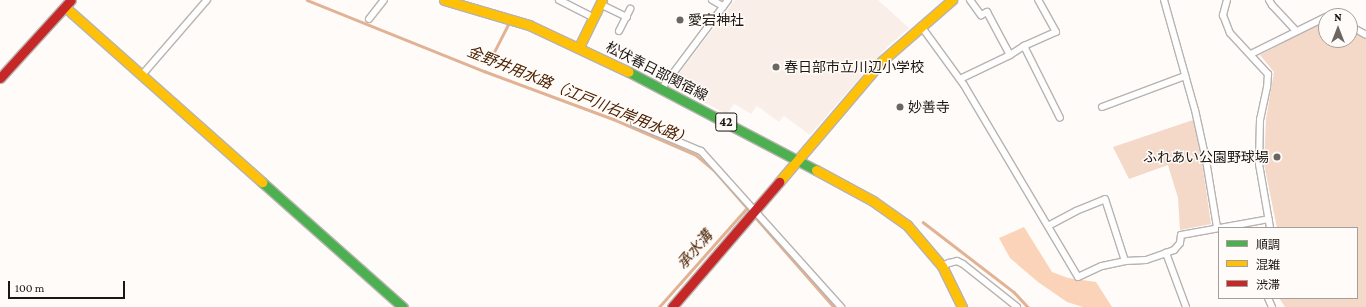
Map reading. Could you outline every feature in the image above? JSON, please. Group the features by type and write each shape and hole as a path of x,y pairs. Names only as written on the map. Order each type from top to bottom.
{"street":[{"path":"142,75 207,0"},
{"path":"369,19 384,0"},
{"path":"559,0 593,17"},
{"path":"712,0 723,6"},
{"path":"662,88 728,0"},
{"path":"672,307 882,61 952,0"},
{"path":"970,0 981,15 987,12 1010,55"},
{"path":"960,79 1010,55 1024,46 1056,32 1038,0"},
{"path":"1164,0 1204,153 1217,227"},
{"path":"1227,0 1223,15 1230,33 1268,74 1267,87 1260,119 1259,164 1270,219 1270,227"},
{"path":"1269,0 1296,30"},
{"name":"松伏春日部関宿線","path":"447,1 529,25 579,47 662,88 889,211 921,240 942,266 962,307"},
{"path":"579,47 601,2 626,17"},
{"path":"0,78 68,3 142,75 403,307"},
{"path":"619,31 630,9"},
{"path":"1251,54 1296,30 1318,20"},
{"path":"921,26 960,79 1078,276 1102,266 1125,261 1146,260 1174,250 1180,243 1181,235 1217,227 1270,219"},
{"path":"1024,46 1060,118"},
{"path":"1102,107 1185,76"},
{"path":"634,123 702,151 753,213 840,307"},
{"path":"1048,226 1076,210 1105,199 1125,261"},
{"path":"1166,253 1186,307"},
{"path":"942,266 957,262 963,264 1017,307"}],"shaded area":[{"name":"春日部市立川辺小学校","path":"735,0 878,0 909,28 884,50 810,135 784,116 779,122 757,106 751,114 734,104 727,114 670,85"},
{"path":"1318,24 1318,48 1358,48 1358,32 1366,37 1366,307 1285,307 1280,299 1358,299 1358,227 1277,227 1264,164 1266,119 1274,72 1260,55"},
{"path":"1193,120 1202,162 1211,224 1180,230 1178,198 1168,165 1129,179 1113,147"},
{"path":"1024,227 1052,272 1068,278 1096,282 1112,307 1083,307 1067,302 1038,282 1010,258 999,238"}],"waterway":[{"name":"金野井用水路（江戸川右岸用水路）","path":"307,0 484,71 613,119 696,155 715,171 834,307"},
{"path":"493,54 508,24"},
{"name":"承水溝","path":"659,307 747,208"},
{"path":"923,222 1014,292 1028,307"}],"traffic: fast":[{"path":"629,72 816,170"},
{"path":"262,182 403,307"}],"traffic: slow":[{"path":"444,0 529,25 629,72"},
{"path":"579,47 602,0"},
{"path":"779,182 882,61 952,0"},
{"path":"65,7 262,182"},
{"path":"816,170 873,201 907,225 942,266 962,307"}],"traffic: jam":[{"path":"0,78 71,0"},
{"path":"672,307 779,182"}],"place":[{"name":"愛宕神社","path":"680,20"},
{"name":"春日部市立川辺小学校","path":"776,67"},
{"name":"妙善寺","path":"900,107"},
{"name":"ふれあい公園野球場","path":"1277,157"}]}
